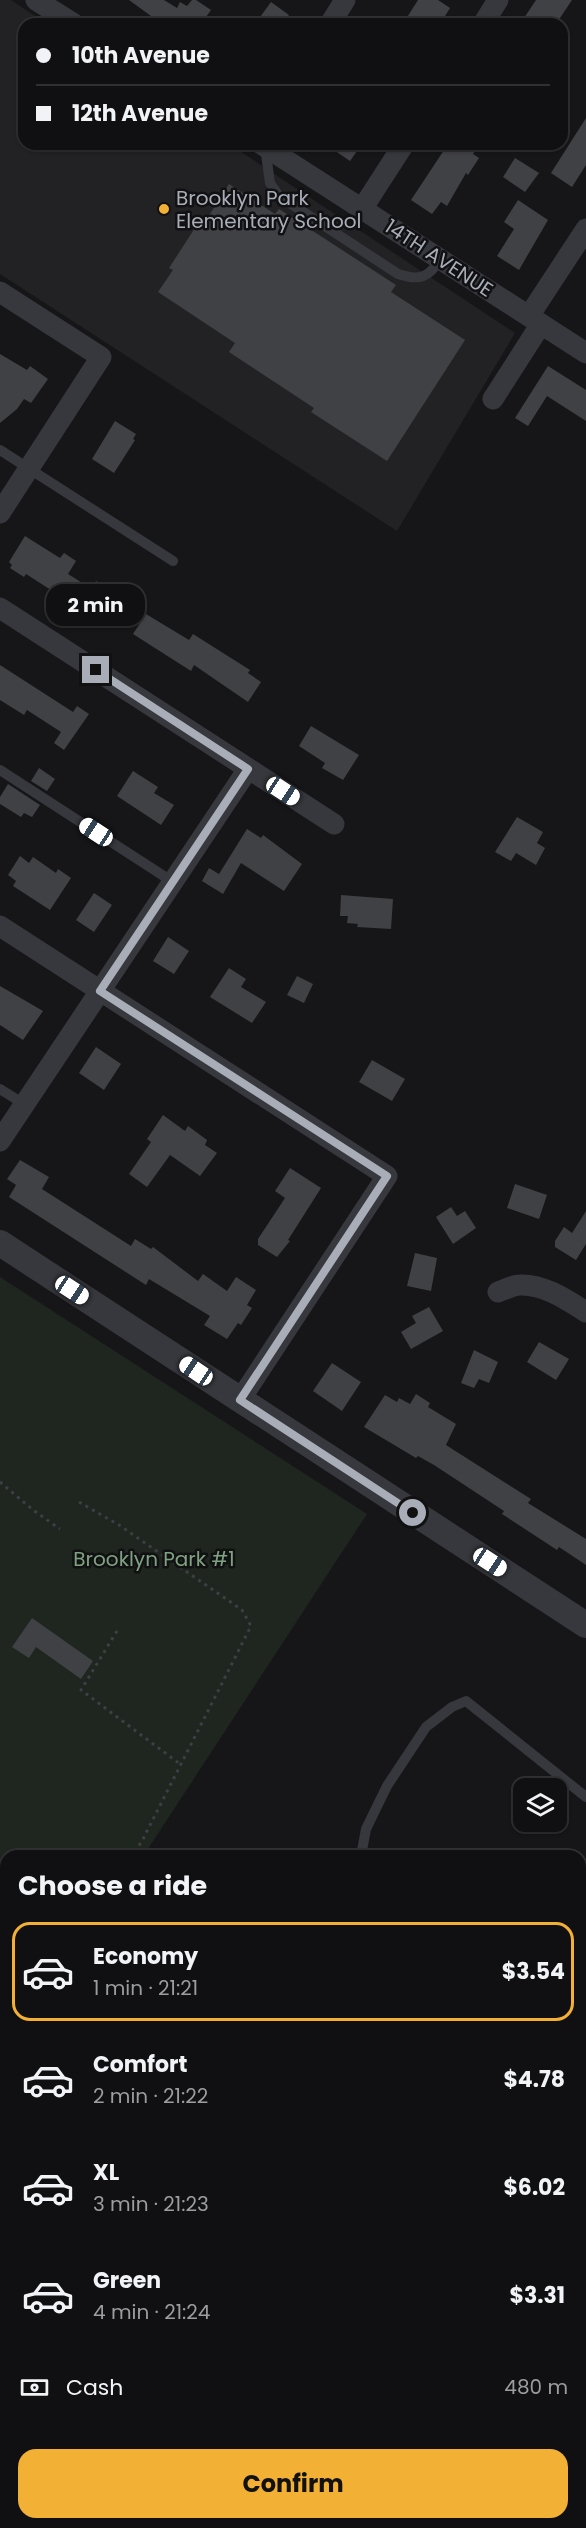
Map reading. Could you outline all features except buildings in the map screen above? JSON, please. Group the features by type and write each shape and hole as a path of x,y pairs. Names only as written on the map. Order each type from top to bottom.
{"street":[{"path":"36,0 64,18"},
{"path":"334,18 345,0"},
{"path":"487,18 498,0"},
{"name":"14TH AVENUE","path":"271,150 586,353"},
{"path":"362,209 400,150"},
{"path":"493,399 586,228"},
{"path":"0,292 101,357 0,513"},
{"path":"0,608 334,824"},
{"path":"0,1141 248,769"},
{"path":"0,926 387,1176 240,1400"},
{"path":"0,1244 586,1625"},
{"path":"498,1292 520,1285 542,1289 562,1297 586,1312"}],"lane":[{"path":"264,150 270,183 279,196 398,274 419,279 427,276 441,259"},
{"path":"0,450 173,561"},
{"path":"0,770 173,882"},
{"path":"0,1089 24,1104"},
{"path":"362,1850 366,1829 387,1786 426,1727 452,1707 466,1701 586,1797"}],"path":[{"path":"0,1482 60,1529"},
{"path":"79,1502 119,1525 242,1610 251,1626 136,1850"},
{"path":"117,1631 81,1690 180,1764"}],"shaded area":[{"name":"Brooklyn Park Elementary School","path":"0,0 11,0 38,18 18,18 18,150 238,150 515,333 397,531 0,274"}],"green space":[{"name":"Brooklyn Park #1","path":"0,1277 367,1514 147,1850 0,1850"}],"place":[{"name":"Brooklyn Park Elementary School","path":"164,209"}],"route":[{"path":"96,670 248,769 100,991 387,1176 240,1400 413,1513"}]}
